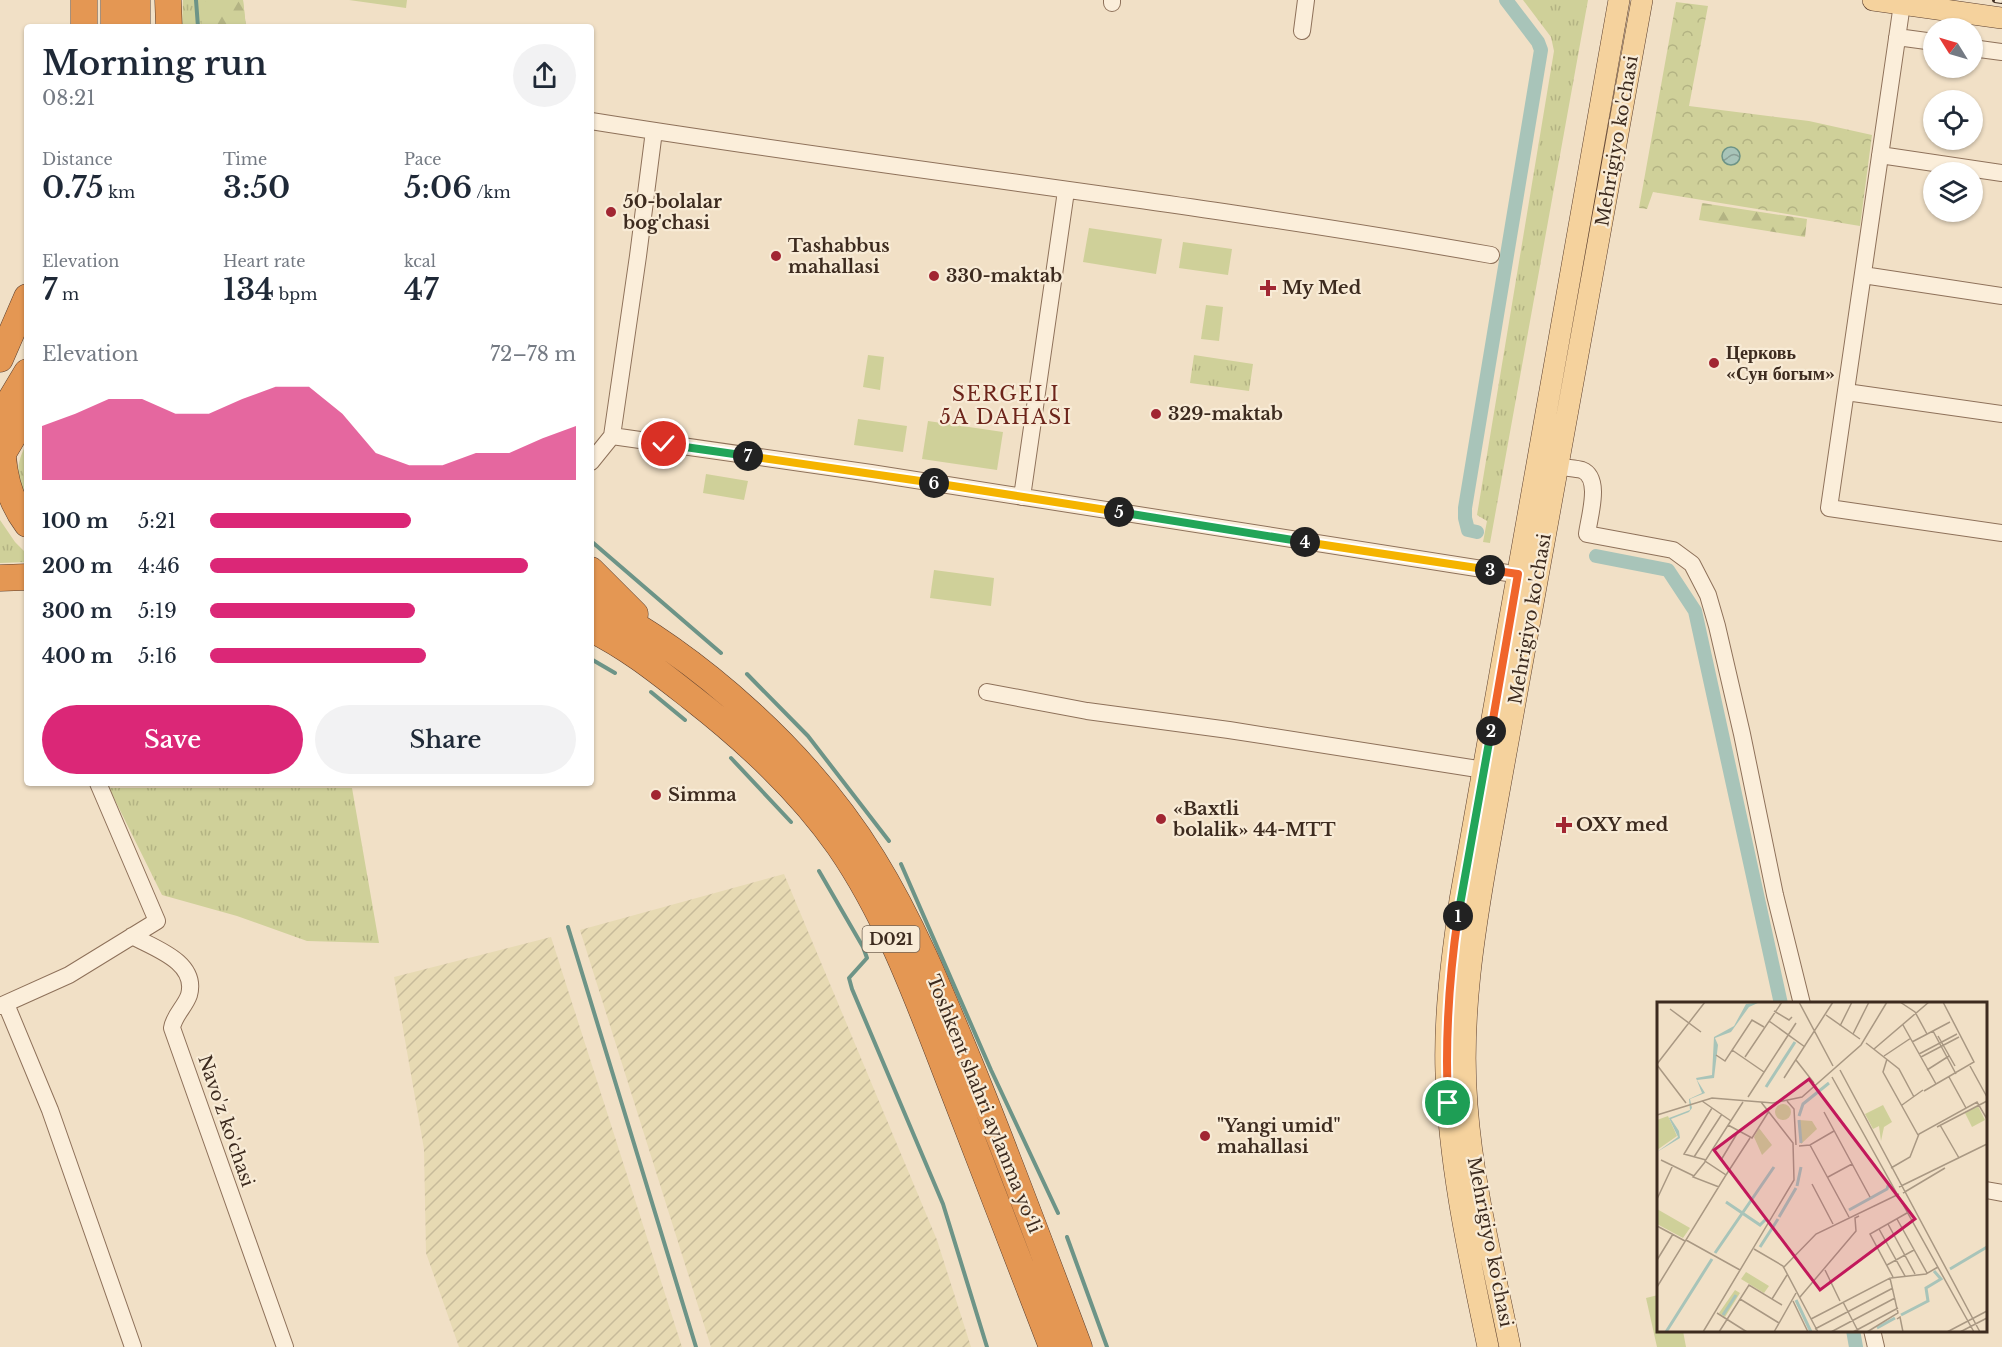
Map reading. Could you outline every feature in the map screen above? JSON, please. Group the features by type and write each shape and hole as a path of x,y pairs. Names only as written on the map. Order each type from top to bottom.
{"highway":[{"path":"84,0 84,24"},
{"path":"114,0 114,24"},
{"path":"137,0 137,24"},
{"path":"168,0 169,24"},
{"path":"0,359 24,304"},
{"path":"24,379 10,414 1,457 10,494 24,519"},
{"path":"594,573 658,638"},
{"path":"0,578 24,577"},
{"name":"Toshkent shahri aylanma yoʻli","path":"594,602 658,638 715,684 780,742 815,780 873,858 946,1004 1080,1347"},
{"name":"Toshkent shahri aylanma yoʻli","path":"594,631 644,661 706,708 765,759 799,796 852,867 889,935 927,1022 1052,1347"},
{"path":"957,1099 963,1102 970,1101 981,1089"},
{"path":"1011,1242 1020,1229 1028,1229 1036,1233"}],"main road":[{"name":"Mehrigiyo ko'chasi","path":"1510,1347 1477,1186 1467,1105 1465,1035 1477,914 1619,0"},
{"name":"Mehrigiyo ko'chasi","path":"1488,1347 1456,1185 1446,1070 1455,933 1484,770 1528,576 1557,466 1642,0"},
{"path":"1874,0 2002,18"}],"street":[{"path":"1302,31 1306,0"},
{"path":"1902,4 1829,508 2002,533"},
{"path":"1897,37 1923,41"},
{"path":"1983,49 2002,52"},
{"path":"594,121 1371,234 1491,255"},
{"path":"594,458 612,436 654,131"},
{"path":"1880,155 2002,173"},
{"path":"1022,497 1066,191"},
{"path":"1863,275 2002,296"},
{"path":"1846,392 2002,414"},
{"path":"612,436 871,473 1528,576"},
{"path":"1557,466 1582,470 1589,475 1594,487 1587,534 1673,550 1692,564 1708,595 1742,734 1775,896 1802,1002"},
{"path":"987,692 1088,711 1229,730 1484,770"},
{"path":"99,786 157,921 69,975 3,1005 50,1110 133,1347"},
{"name":"Navo'z ko'chasi","path":"132,936 175,958 191,983 189,996 173,1021 172,1028 285,1347"},
{"path":"1987,1190 2002,1193"},
{"path":"1872,1332 1876,1347"}],"shaded area":[{"path":"784,874 937,1240 971,1347 711,1347 580,930"},
{"path":"551,937 682,1347 459,1347 426,1253 424,1149 394,977"}],"green space":[{"path":"183,0 243,0 246,24 182,24"},
{"path":"198,0 243,0 246,24 201,24 202,18 217,9 213,3"},
{"path":"349,0 407,0 406,8"},
{"path":"1523,0 1588,0 1490,543 1483,542 1487,521 1477,515 1554,51 1551,37"},
{"path":"1676,2 1708,6 1689,106 1809,121 1872,135 1860,226 1653,192 1647,209 1639,208"},
{"path":"1702,203 1807,219 1805,237 1699,220"},
{"path":"1089,228 1162,239 1156,274 1083,262"},
{"path":"1183,242 1232,249 1228,275 1179,268"},
{"path":"1206,305 1223,307 1219,341 1201,339"},
{"path":"868,355 884,357 880,390 863,387"},
{"path":"1194,355 1253,364 1249,391 1190,383"},
{"path":"858,419 907,426 903,452 854,445"},
{"path":"928,421 1003,432 997,470 922,459"},
{"path":"24,449 24,495 18,473"},
{"path":"706,474 748,481 744,500 703,493"},
{"path":"0,520 24,551 24,562 0,563"},
{"path":"934,570 994,578 991,606 930,598"},
{"path":"109,788 352,788 379,943 307,941 237,916 162,895"},
{"path":"1657,1295 1657,1332 1683,1332 1686,1347 1657,1347 1646,1298"}],"water":[{"path":"1727,147 1735,147 1740,152 1738,163 1727,165 1722,160 1722,152"}],"waterway":[{"path":"196,0 198,24"},
{"path":"1477,532 1468,530 1465,508 1541,50 1538,42 1506,0"},
{"path":"594,544 721,653"},
{"path":"1596,556 1668,570 1695,611 1781,1002"},
{"path":"594,661 615,673"},
{"path":"747,674 808,736 889,841"},
{"path":"651,692 685,720"},
{"path":"731,758 791,822"},
{"path":"901,864 991,1070 1058,1213"},
{"path":"819,871 863,947 867,958 849,978 852,989 943,1204 987,1347"},
{"path":"568,927 696,1347"},
{"path":"1067,1237 1107,1347"},
{"path":"1853,1332 1856,1347"}],"railway":[{"path":"1995,0 2002,1"}],"place":[{"name":"50-bolalar bog'chasi","path":"611,212"},
{"name":"Tashabbus mahallasi","path":"776,256"},
{"name":"330-maktab","path":"934,276"},
{"name":"My Med","path":"1268,288"},
{"name":"Церковь «Сун богым»","path":"1714,363"},
{"name":"329-maktab","path":"1156,414"},
{"name":"Simma","path":"656,795"},
{"name":"«Baxtli bolalik» 44-MTT","path":"1161,819"},
{"name":"OXY med","path":"1564,825"},
{"name":"\"Yangi umid\" mahallasi","path":"1205,1136"}],"district":[{"name":"SERGELI 5A DAHASI","path":"1006,406"}],"route":[{"path":"664,444 871,473 1518,574 1455,933 1447,1035 1448,1103"}]}
